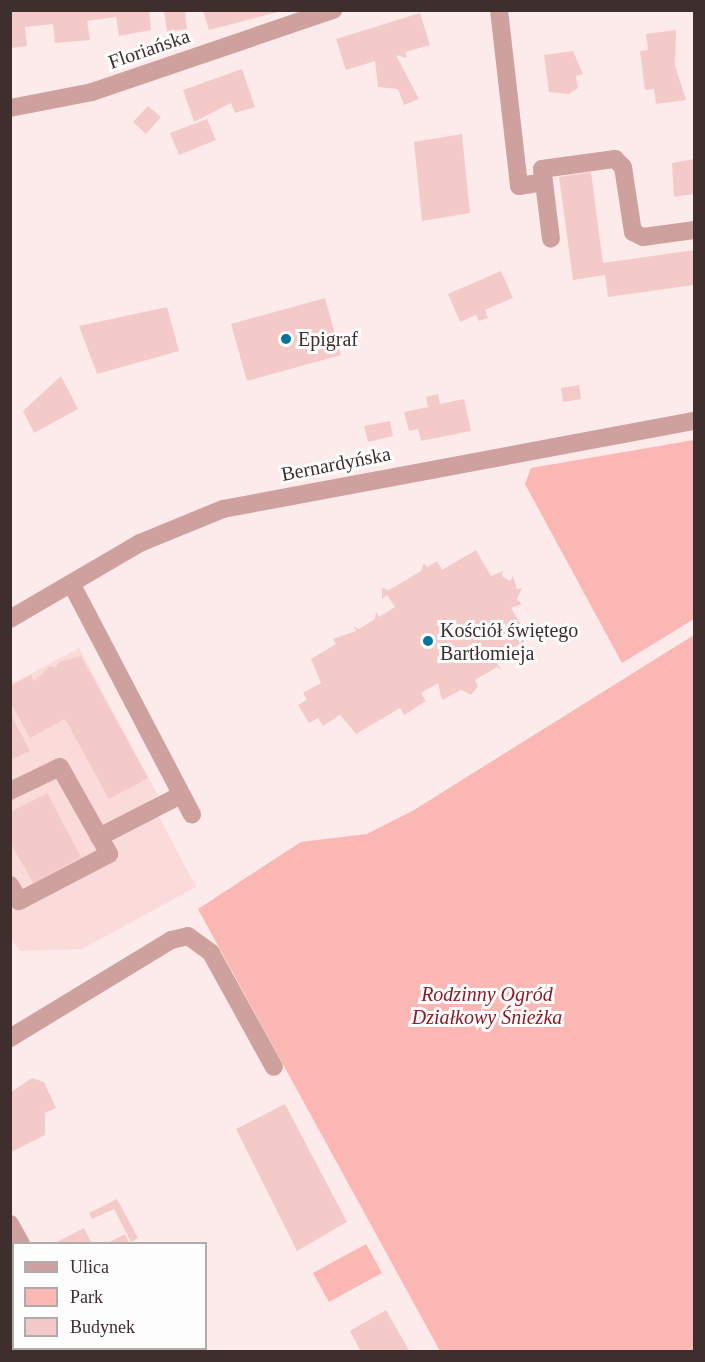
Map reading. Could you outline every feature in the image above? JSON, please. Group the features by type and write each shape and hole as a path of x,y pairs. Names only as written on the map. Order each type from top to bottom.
{"street":[{"name":"Floriańska","path":"10,108 92,92 333,10"},
{"path":"499,10 519,186 544,182"},
{"path":"551,239 542,169 615,159 623,167 633,232 643,237 694,230"},
{"name":"Bernardyńska","path":"10,619 180,523 223,508 694,421"},
{"path":"72,585 192,815"},
{"path":"10,791 60,767 109,854 13,900"},
{"path":"99,837 181,795"},
{"path":"10,1038 171,940 188,936 211,953 274,1067"},
{"path":"10,1224 20,1242"}],"shaded area":[{"path":"79,648 158,795 150,800 196,887 82,949 19,951 11,938 11,684"}],"green space":[{"path":"694,440 694,619 622,663 525,484 531,468"},
{"name":"Rodzinny Ogród Działkowy Śnieżka","path":"694,635 694,1351 440,1351 198,909 301,842 367,834 414,810"},
{"path":"366,1244 382,1273 329,1302 313,1273"}],"building":[{"path":"10,10 149,10 151,30 119,36 116,17 87,21 90,40 55,43 53,24 25,27 27,46 10,48"},
{"path":"164,10 185,10 187,29 167,32"},
{"path":"203,10 282,10 282,11 209,30"},
{"path":"420,13 430,45 405,52 407,58 396,55 419,99 404,105 398,89 378,87 375,61 346,70 336,39"},
{"path":"676,30 675,66 686,100 656,104 654,89 645,90 640,51 648,50 646,34"},
{"path":"573,51 583,74 576,76 578,88 569,94 549,92 544,55"},
{"path":"242,69 255,107 235,113 231,103 194,122 183,90"},
{"path":"148,106 161,117 146,134 133,122"},
{"path":"207,119 216,140 179,155 170,133"},
{"path":"462,134 470,213 422,221 414,142"},
{"path":"694,159 694,194 674,197 672,163"},
{"path":"591,172 603,263 694,250 694,285 608,297 605,275 573,280 559,177"},
{"path":"501,271 513,298 485,310 488,318 479,321 476,315 460,322 448,294"},
{"name":"Epigraf","path":"325,298 341,355 247,381 231,324"},
{"path":"167,307 179,351 97,374 79,326"},
{"path":"61,376 78,409 34,433 23,411"},
{"path":"579,385 581,399 563,402 561,388"},
{"path":"438,394 440,404 464,399 471,431 421,441 418,429 409,431 404,412 428,407 426,397"},
{"path":"390,421 393,436 368,442 364,426"},
{"name":"Kościół świętego Bartłomieja","path":"476,550 491,576 503,571 502,576 510,581 513,576 517,589 522,588 517,599 522,604 511,608 530,639 494,658 502,671 497,667 475,680 478,686 471,695 461,690 442,700 438,683 421,693 426,701 404,715 400,708 356,734 340,715 323,726 318,718 309,723 298,705 307,700 303,693 321,683 311,659 336,644 333,639 356,631 353,626 359,629 375,619 376,612 379,617 395,607 387,595 382,599 382,588 389,590 421,571 424,563 427,567 437,561 442,570"},
{"path":"81,656 148,778 109,799 65,719 30,738 10,702 10,686 31,675 34,681 50,666 56,668 59,662"},
{"path":"10,713 30,751 10,760"},
{"path":"47,793 81,857 33,883 10,842 10,812"},
{"path":"32,1078 44,1082 56,1108 45,1113 45,1135 11,1152 10,1093"},
{"path":"285,1104 347,1222 297,1251 236,1129"},
{"path":"117,1199 138,1238 131,1242 114,1209 92,1219 89,1213"},
{"path":"84,1228 91,1242 57,1242"},
{"path":"125,1234 129,1242 110,1242"},
{"path":"386,1310 410,1352 361,1352 350,1331"},
{"path":"110,1350 149,1350 150,1352 111,1352"}],"place":[{"name":"Epigraf","path":"286,339"},
{"name":"Kościół świętego Bartłomieja","path":"428,641"}]}
